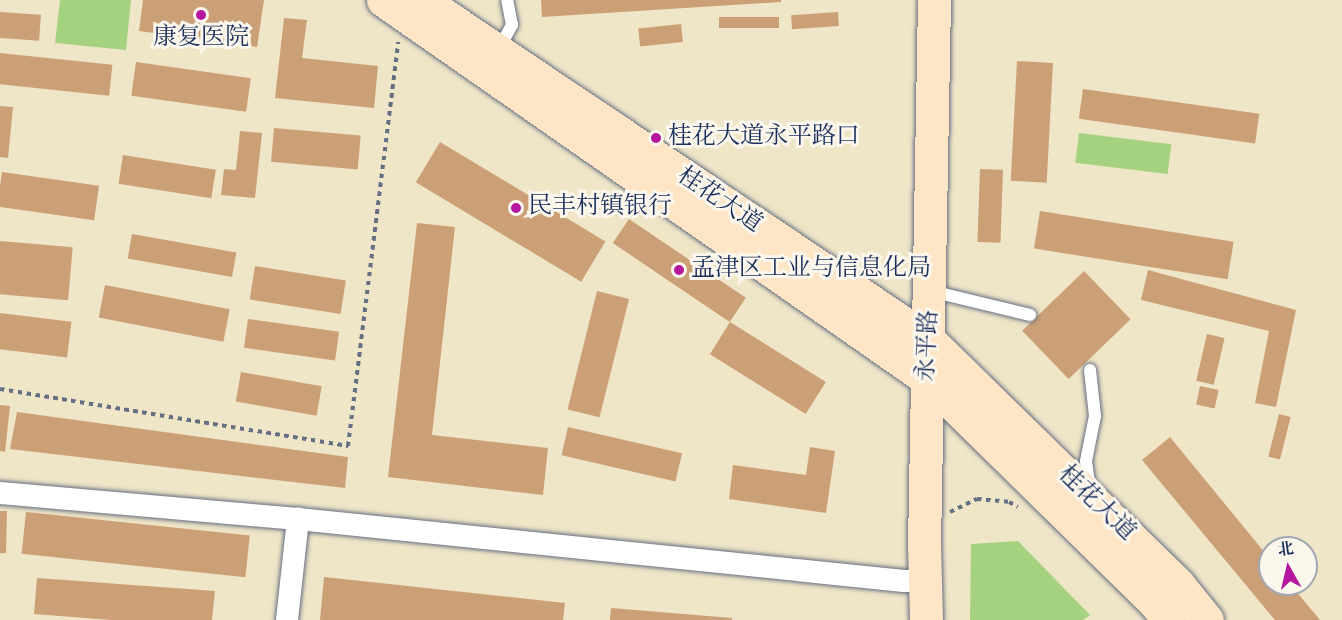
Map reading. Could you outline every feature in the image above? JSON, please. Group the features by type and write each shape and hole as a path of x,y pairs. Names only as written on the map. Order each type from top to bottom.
{"main road":[{"name":"永平路","path":"913,0 918,333 914,581 926,620"},
{"name":"永平路","path":"918,333 931,291 934,0"},
{"name":"桂花大道","path":"402,4 498,52 918,333 1178,584 1207,620"},
{"name":"桂花大道","path":"402,4 917,372 1155,603 1169,620"},
{"name":"永平路","path":"904,620 924,546 917,372"}],"street":[{"path":"0,493 298,519 914,581"},
{"path":"287,620 298,519"}],"lane":[{"path":"498,52 512,25 507,0"},
{"path":"931,291 1030,315"},
{"path":"1090,370 1095,416 1086,461 1092,501"}],"path":[{"path":"0,389 348,446 402,4"},
{"path":"924,546 935,527 951,511 977,499 1010,502 1027,513"}],"green space":[{"path":"60,0 131,0 126,50 55,43"},
{"path":"1079,133 1171,144 1168,174 1075,163"},
{"path":"1018,541 1090,615 1083,620 970,620 971,544"}],"building":[{"name":"康复医院","path":"143,0 264,0 257,47 139,31"},
{"path":"541,0 781,0 781,2 542,17"},
{"path":"0,12 41,15 39,41 0,38"},
{"path":"838,12 839,26 792,29 791,15"},
{"path":"719,17 779,17 779,28 719,28"},
{"path":"284,18 307,20 302,58 378,66 374,108 275,98"},
{"path":"681,24 683,42 640,46 638,28"},
{"path":"0,53 112,65 109,96 0,84"},
{"path":"1017,61 1053,63 1047,183 1011,181"},
{"path":"136,62 251,78 246,112 131,96"},
{"path":"1083,89 1259,114 1255,143 1079,119"},
{"path":"0,106 13,107 8,158 0,157"},
{"path":"274,128 361,136 358,169 271,162"},
{"path":"240,131 262,133 255,198 221,195 224,169 236,170"},
{"path":"440,142 605,241 581,282 416,182"},
{"path":"123,155 216,170 211,198 118,184"},
{"path":"980,169 1003,170 1000,243 977,242"},
{"path":"2,172 99,186 94,220 0,207"},
{"path":"1040,211 1234,242 1228,279 1034,249"},
{"name":"孟津区工业与信息化局","path":"629,219 746,298 730,322 613,243"},
{"path":"417,223 455,227 432,435 548,448 543,495 388,477"},
{"path":"132,234 236,252 232,277 128,259"},
{"path":"0,241 73,247 68,300 0,294"},
{"path":"255,266 346,280 341,314 250,300"},
{"path":"1148,270 1296,310 1276,407 1255,403 1269,331 1141,300"},
{"path":"1084,271 1131,319 1069,379 1022,331"},
{"path":"105,285 230,309 223,342 99,317"},
{"path":"597,291 629,299 600,417 567,409"},
{"path":"0,313 71,322 67,358 0,349"},
{"path":"248,319 339,332 335,361 244,348"},
{"path":"730,322 826,382 806,414 710,354"},
{"path":"1207,334 1225,338 1214,385 1196,381"},
{"path":"241,372 322,386 317,416 236,402"},
{"path":"1200,386 1219,390 1215,409 1196,405"},
{"path":"0,405 10,406 5,452 0,451"},
{"path":"17,412 348,457 345,488 10,449"},
{"path":"1279,414 1291,417 1280,460 1268,457"},
{"path":"568,427 682,453 675,482 561,455"},
{"path":"1170,437 1258,544 1258,596 1300,596 1320,620 1275,620 1142,460"},
{"path":"810,447 835,451 826,513 729,499 733,465 806,475"},
{"path":"0,511 7,511 6,553 0,553"},
{"path":"26,512 250,536 245,577 22,554"},
{"path":"324,577 565,603 563,620 320,620"},
{"path":"37,578 215,591 212,620 111,620 34,614"},
{"path":"611,608 732,618 732,620 610,620"}],"place":[{"name":"康复医院","path":"201,15"},
{"name":"桂花大道永平路口","path":"656,138"},
{"name":"民丰村镇银行","path":"516,208"},
{"name":"孟津区工业与信息化局","path":"679,270"}]}
